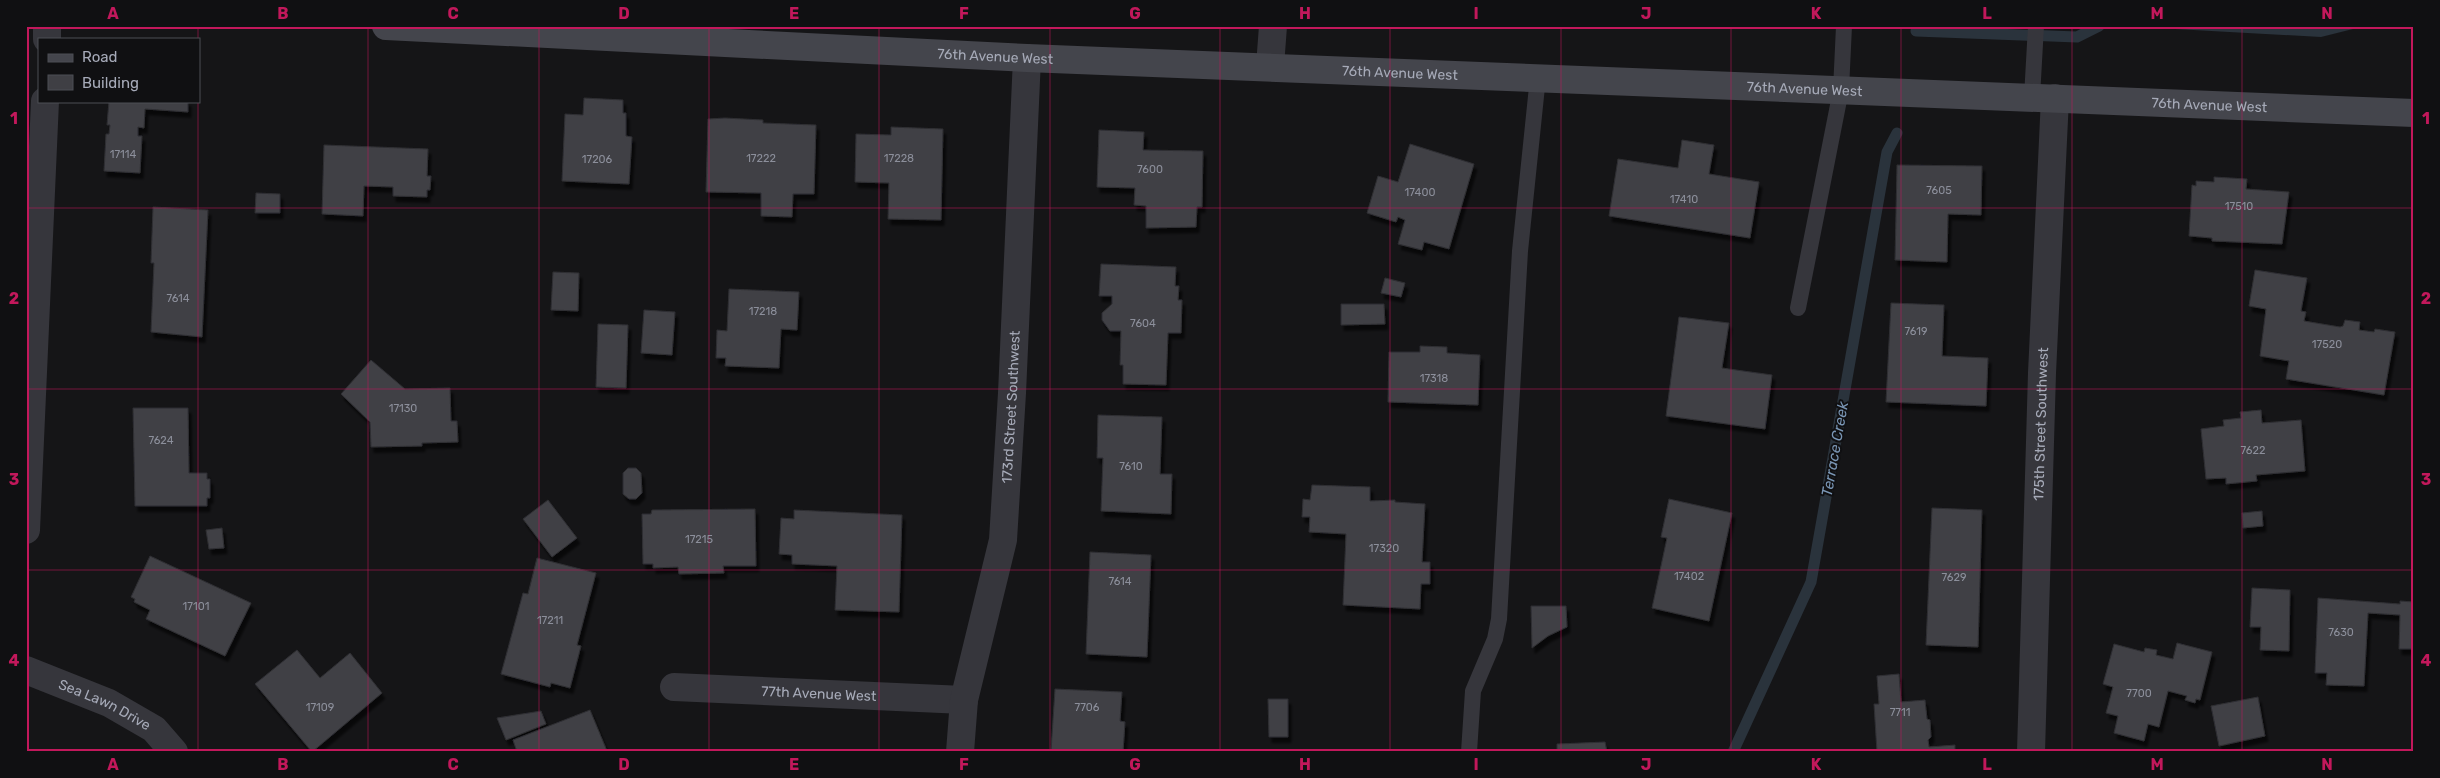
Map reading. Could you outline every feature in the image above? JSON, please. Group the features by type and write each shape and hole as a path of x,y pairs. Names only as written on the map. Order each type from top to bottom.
{"street":[{"name":"76th Avenue West","path":"386,26 1027,58 1270,66 2414,113"},
{"path":"1270,66 1273,26"},
{"name":"173rd Street Southwest","path":"960,752 964,700 1003,540 1011,412 1027,58"},
{"name":"175th Street Southwest","path":"2032,752 2042,372 2044,98"},
{"path":"26,530 45,102"},
{"name":"Sea Lawn Drive","path":"26,670 109,703 154,728 174,752"},
{"name":"77th Avenue West","path":"674,687 964,700"}],"lane":[{"path":"1798,308 1841,90 1844,26"},
{"path":"2036,26 2044,98"},
{"path":"1468,752 1473,691 1495,639 1499,618 1520,251 1538,77"}],"shaded area":[{"path":"2173,26 2365,26 2321,37 2175,29"}],"building":[{"path":"584,98 623,100 623,113 626,113 626,136 632,137 629,184 562,181 565,114 583,115"},
{"path":"109,102 188,102 188,112 145,109 144,128 138,127 138,136 142,136 140,173 104,171 106,134 109,134 110,125 107,125"},
{"path":"708,119 763,120 763,123 816,125 814,194 793,194 792,217 761,216 761,193 706,192"},
{"path":"891,127 943,129 941,220 888,219 889,183 855,182 856,134 891,135"},
{"path":"1099,130 1144,132 1143,150 1203,151 1202,207 1197,207 1196,227 1146,228 1146,206 1134,205 1135,188 1097,187"},
{"path":"1682,140 1714,145 1709,174 1759,182 1750,238 1609,216 1618,159 1678,168"},
{"path":"1410,144 1474,164 1449,249 1424,242 1422,250 1398,244 1405,220 1398,217 1396,222 1367,213 1378,176 1398,182"},
{"path":"324,145 428,149 427,176 431,176 430,190 427,190 427,197 393,196 393,187 364,186 363,216 322,214"},
{"path":"1897,165 1982,166 1981,215 1948,214 1947,262 1895,260"},
{"path":"2214,177 2247,179 2246,189 2289,192 2282,244 2212,241 2212,238 2189,236 2192,185 2196,186 2196,181 2214,182"},
{"path":"256,193 280,194 280,213 255,213"},
{"path":"153,207 208,210 202,337 151,332 154,263 151,263"},
{"path":"1101,264 1176,267 1175,286 1179,286 1178,300 1182,300 1181,333 1168,333 1166,385 1123,384 1123,365 1120,365 1121,331 1110,331 1102,320 1102,313 1112,304 1112,296 1099,296"},
{"path":"2255,270 2307,278 2301,311 2306,312 2304,321 2340,327 2343,326 2345,320 2360,322 2359,330 2374,332 2375,329 2395,332 2384,395 2286,379 2289,361 2260,356 2266,309 2249,306"},
{"path":"553,272 579,273 578,311 551,310"},
{"path":"1385,278 1405,283 1401,297 1381,293"},
{"path":"729,289 799,292 797,330 781,329 779,368 725,366 726,358 716,358 717,330 727,331"},
{"path":"1891,303 1944,305 1942,356 1988,358 1986,406 1886,402"},
{"path":"1341,304 1384,304 1385,324 1341,325"},
{"path":"644,310 675,312 672,355 641,353"},
{"path":"1679,317 1729,323 1722,368 1772,375 1765,429 1666,416"},
{"path":"598,324 628,325 626,388 596,387"},
{"path":"1420,346 1447,347 1447,353 1480,355 1478,405 1388,402 1389,352 1420,352"},
{"path":"371,360 405,389 450,388 451,421 457,421 458,442 422,443 422,446 371,447 370,422 341,394"},
{"path":"133,408 188,408 189,473 207,473 207,479 210,479 210,498 207,498 207,506 135,506"},
{"path":"2261,410 2262,423 2301,420 2305,471 2256,475 2257,481 2226,484 2226,478 2206,479 2201,429 2224,426 2223,420 2241,418 2240,412"},
{"path":"1098,415 1162,417 1160,474 1172,474 1171,514 1101,511 1103,458 1097,458"},
{"path":"628,468 636,468 641,473 642,493 636,499 629,499 623,494 623,473"},
{"path":"1312,485 1370,487 1370,501 1395,500 1395,502 1425,504 1422,562 1430,562 1430,584 1421,584 1420,609 1343,605 1346,534 1309,532 1310,517 1302,517 1303,499 1310,500"},
{"path":"1669,499 1732,513 1709,621 1652,608 1667,538 1661,537"},
{"path":"548,500 577,538 552,557 523,519"},
{"path":"1932,508 1982,510 1978,647 1926,645"},
{"path":"755,509 756,566 723,566 724,573 679,574 678,567 653,568 653,564 643,564 642,514 651,514 652,510"},
{"path":"794,510 902,515 899,612 835,610 837,566 792,564 792,555 779,554 781,518 794,519"},
{"path":"2262,511 2263,526 2243,528 2242,513"},
{"path":"222,528 224,548 209,549 206,530"},
{"path":"1090,552 1151,555 1147,657 1086,654"},
{"path":"150,556 251,603 225,656 146,619 150,610 134,602 135,599 131,597"},
{"path":"537,558 596,573 577,645 581,646 570,688 551,683 550,687 501,674 523,593 528,594"},
{"path":"2252,588 2290,590 2289,651 2260,650 2261,627 2250,627"},
{"path":"2318,598 2400,604 2400,601 2414,602 2414,649 2399,649 2400,615 2368,613 2364,686 2326,685 2327,673 2315,673"},
{"path":"1531,606 1566,606 1567,627 1548,636 1532,648"},
{"path":"2177,643 2212,652 2200,700 2196,699 2195,703 2185,700 2187,696 2168,691 2159,727 2148,724 2144,741 2114,733 2118,716 2106,713 2113,687 2103,684 2114,644 2144,652 2145,648 2157,650 2156,655 2173,659"},
{"path":"297,650 320,678 350,653 382,693 312,752 255,684"},
{"path":"1899,674 1901,702 1925,700 1927,719 1930,720 1931,737 1928,740 1929,747 1955,745 1955,752 1877,752 1874,704 1879,704 1877,676"},
{"path":"1055,689 1122,692 1120,721 1125,722 1123,752 1045,752 1051,751"},
{"path":"2258,697 2265,736 2219,746 2211,706"},
{"path":"1268,699 1288,699 1288,737 1269,737"},
{"path":"590,710 607,751 517,752 513,740"},
{"path":"541,711 546,724 506,740 497,718"},
{"path":"1605,742 1607,752 1557,752 1557,744"}],"waterway":[{"name":"Terrace Creek","path":"1916,31 2077,37 2099,26"},
{"name":"Terrace Creek","path":"1733,752 1811,582 1887,152 1897,133"}]}
